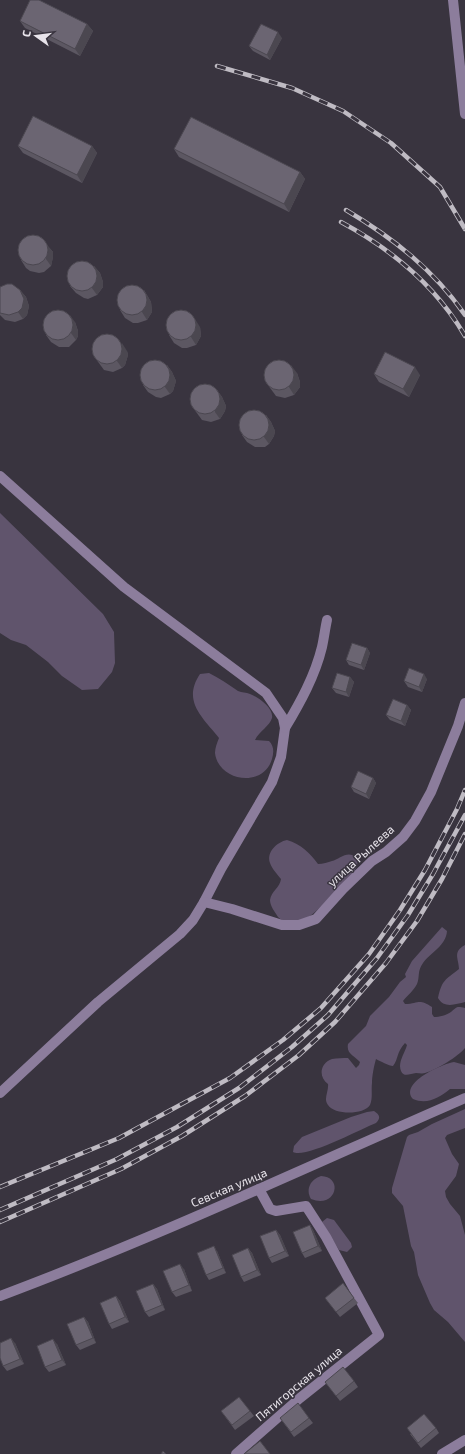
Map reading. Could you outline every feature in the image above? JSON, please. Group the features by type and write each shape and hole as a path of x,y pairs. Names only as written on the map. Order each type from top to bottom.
{"street":[{"path":"453,0 465,114"},
{"path":"0,476 124,587 266,693 283,718 285,728 281,757 272,782 221,869 204,902 192,920 180,934 98,1002 0,1093"},
{"path":"285,728 310,682 322,647 327,620"},
{"name":"улица Рылеева","path":"204,902 232,909 282,925 299,925 316,919 343,889 372,861 386,852 403,837 416,821 432,792 458,726 465,703"},
{"name":"Севская улица","path":"0,1296 128,1245 465,1098"},
{"name":"Пятигорская улица","path":"236,1454 300,1398 379,1335 326,1237 306,1206 276,1211 270,1209 259,1189"},
{"path":"442,1454 465,1440"}],"shaded area":[{"path":"0,513 103,614 114,632 115,663 112,672 98,689 82,690 62,676 48,662 26,645 11,640 0,633"},
{"path":"209,673 238,691 248,693 257,698 265,703 271,710 271,721 255,740 269,741 273,749 272,759 267,769 260,775 251,778 241,778 224,770 218,763 215,753 219,738 196,708 193,692 200,674"},
{"path":"287,840 305,849 318,864 332,861 349,854 357,859 356,868 346,882 314,913 296,922 287,922 279,918 270,902 271,897 281,879 271,865 269,859 271,851 276,845"},
{"path":"442,927 447,931 444,941 423,963 420,969 417,984 403,1001 405,1004 421,1002 427,1004 432,1007 432,1014 434,1017 447,1014 457,1007 465,1008 465,1048 453,1059 435,1069 424,1073 406,1075 402,1073 400,1066 407,1045 405,1043 393,1066 376,1059 372,1077 371,1100 370,1105 367,1108 356,1112 336,1111 328,1105 326,1100 328,1084 323,1078 323,1067 328,1061 340,1058 348,1058 356,1068 359,1065 360,1062 348,1050 348,1044 366,1026 370,1016 406,977 405,974 412,961"},
{"path":"465,945 465,1002 454,1005 443,1004 438,998 441,987 447,978 459,969 457,953"},
{"path":"454,1062 465,1065 465,1089 450,1089 437,1098 428,1101 418,1101 413,1099 410,1093 412,1087 417,1081 432,1070"},
{"path":"465,1109 465,1128 447,1135 445,1138 452,1154 459,1164 456,1176 445,1191 446,1197 450,1204 460,1216 465,1235 465,1342 448,1322 434,1310 430,1303 418,1275 403,1206 392,1193 392,1188 407,1137"},
{"path":"374,1111 379,1117 379,1120 376,1123 321,1147 299,1153 293,1152 294,1146 302,1137 351,1117"},
{"path":"321,1176 333,1181 335,1186 334,1192 326,1200 320,1201 311,1199 309,1195 310,1185 314,1179"},
{"path":"327,1218 334,1220 351,1243 352,1247 347,1252 339,1250 322,1222"}],"building":[{"path":"30,0 39,0 87,24 75,49 20,21"},
{"path":"261,24 278,32 267,55 249,46"},
{"path":"33,116 92,146 77,175 18,146"},
{"path":"191,117 300,172 284,204 174,149"},
{"path":"33,235 44,239 48,250 44,261 33,265 22,261 18,250 22,239"},
{"path":"82,261 93,265 97,276 93,287 82,291 71,287 67,276 71,265"},
{"path":"7,284 12,284 20,290 24,299 22,308 18,312 9,315 0,313 0,287"},
{"path":"132,285 143,289 147,300 143,311 132,315 121,311 117,300 121,289"},
{"path":"58,310 69,314 73,325 69,336 58,340 47,336 43,325 47,314"},
{"path":"181,310 192,314 196,325 192,336 181,340 170,336 166,325 170,314"},
{"path":"107,334 118,338 122,349 118,360 107,364 96,360 92,349 96,338"},
{"path":"385,352 415,367 403,389 374,374"},
{"path":"155,360 166,364 170,375 166,386 155,390 144,386 140,375 144,364"},
{"path":"279,360 290,364 294,375 290,386 279,390 268,386 264,375 268,364"},
{"path":"205,384 216,388 220,399 216,410 205,414 194,410 190,399 194,388"},
{"path":"254,410 265,414 269,425 265,436 254,440 243,436 239,425 243,414"},
{"path":"352,643 367,648 361,665 346,660"},
{"path":"409,668 424,674 419,687 404,681"},
{"path":"337,673 350,677 346,692 332,688"},
{"path":"393,699 407,705 401,721 386,715"},
{"path":"358,771 373,778 366,794 351,787"},
{"path":"310,1225 318,1246 302,1253 293,1232"},
{"path":"276,1230 285,1251 269,1258 260,1236"},
{"path":"214,1246 223,1268 206,1275 197,1253"},
{"path":"248,1248 257,1270 241,1277 232,1255"},
{"path":"180,1264 189,1285 172,1292 163,1271"},
{"path":"343,1283 354,1298 336,1312 325,1298"},
{"path":"153,1284 162,1305 145,1312 136,1291"},
{"path":"116,1296 125,1317 109,1324 100,1303"},
{"path":"84,1317 93,1338 76,1345 67,1324"},
{"path":"11,1338 20,1359 3,1366 0,1358 0,1343"},
{"path":"53,1339 62,1360 45,1367 37,1346"},
{"path":"343,1367 354,1381 336,1396 325,1382"},
{"path":"239,1397 250,1411 232,1425 221,1411"},
{"path":"298,1403 309,1418 291,1432 280,1418"},
{"path":"424,1414 436,1428 418,1443 407,1428"},
{"path":"260,1441 270,1454 244,1454"}],"railway":[{"path":"217,66 292,88 343,111 391,143 440,187 465,229"},
{"path":"346,210 380,232 412,256 440,284 465,315"},
{"path":"341,222 377,244 411,270 440,301 465,336"},
{"path":"0,1187 119,1138 230,1078 283,1040 321,1008 369,954 400,910 425,870 457,809 465,790"},
{"path":"0,1210 117,1159 177,1127 239,1088 292,1047 328,1015 377,958 408,915 433,874 465,815"},
{"path":"0,1222 121,1169 182,1136 245,1096 299,1055 335,1022 386,963 417,921 442,879 465,834"}]}
